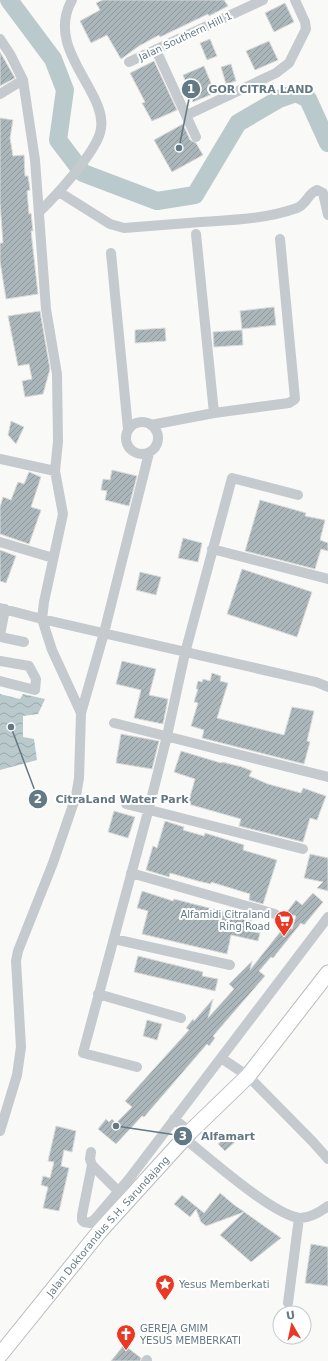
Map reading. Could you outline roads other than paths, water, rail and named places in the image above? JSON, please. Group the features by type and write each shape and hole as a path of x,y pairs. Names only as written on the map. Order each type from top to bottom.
{"highway":[{"name":"Jalan Doktorandus S.H. Sarundajang","path":"0,1355 95,1227 248,1076 328,973"}],"street":[{"path":"40,212 59,192 96,144 101,132 100,115 74,63 65,36 64,21 67,8 72,0"},
{"name":"Jalan Southern Hill 1","path":"129,62 263,0"},
{"path":"187,115 276,73 290,63 306,27 295,0"},
{"path":"0,39 10,54 23,80 35,160 40,212 39,233 46,309 57,374 58,441 55,471 63,514 42,619 52,650 81,713"},
{"path":"156,50 196,137"},
{"path":"0,94 23,80"},
{"path":"59,192 110,224 124,228 249,219 274,215 299,207 306,201 313,191 317,190 323,193 328,215"},
{"path":"196,234 214,413"},
{"path":"128,430 138,422 151,424 214,413 289,403 295,399 280,239"},
{"path":"111,252 128,430 125,440 130,449 139,455 149,453 154,450 158,439 155,428 151,424"},
{"path":"0,1131 17,1074 21,1047 16,961 18,951 53,863 76,796 79,778 81,713 104,633 149,453"},
{"path":"0,459 55,471"},
{"path":"138,1067 83,1053 149,808 167,736 185,653 212,549 232,478 298,495"},
{"path":"0,542 53,558"},
{"path":"212,549 328,579"},
{"path":"24,642 0,636 1,608 185,653 316,682 328,687"},
{"path":"0,661 29,666 36,679 35,690 0,681"},
{"path":"114,723 328,777"},
{"path":"126,804 149,808 303,849"},
{"path":"131,873 275,914"},
{"path":"92,1165 82,1215 84,1222 95,1227 118,1191 328,917"},
{"path":"114,939 230,966"},
{"path":"98,994 181,1018"},
{"path":"221,1058 248,1076 314,1142 328,1159"},
{"path":"174,1119 187,1135 270,1206 288,1215 299,1218 311,1216 328,1206"},
{"path":"91,1152 90,1159 92,1165 118,1191"},
{"path":"288,1303 299,1218"}],"water":[{"path":"0,694 20,699 23,694 45,699 38,714 23,716 23,737 34,739 37,760 0,770"}],"waterway":[{"path":"9,0 53,59 65,90 58,140 83,173 157,201 195,195 238,123 279,99 296,93 308,99 328,143"}],"place":[{"name":"GOR CITRA LAND","path":"179,148"},
{"name":"CitraLand Water Park","path":"11,727"},
{"name":"Alfamidi Citraland Ring Road","path":"284,937"},
{"name":"Alfamart","path":"116,1126"},
{"name":"Yesus Memberkati","path":"165,1301"},
{"name":"GEREJA GMIM YESUS MEMBERKATI","path":"126,1351"}]}
